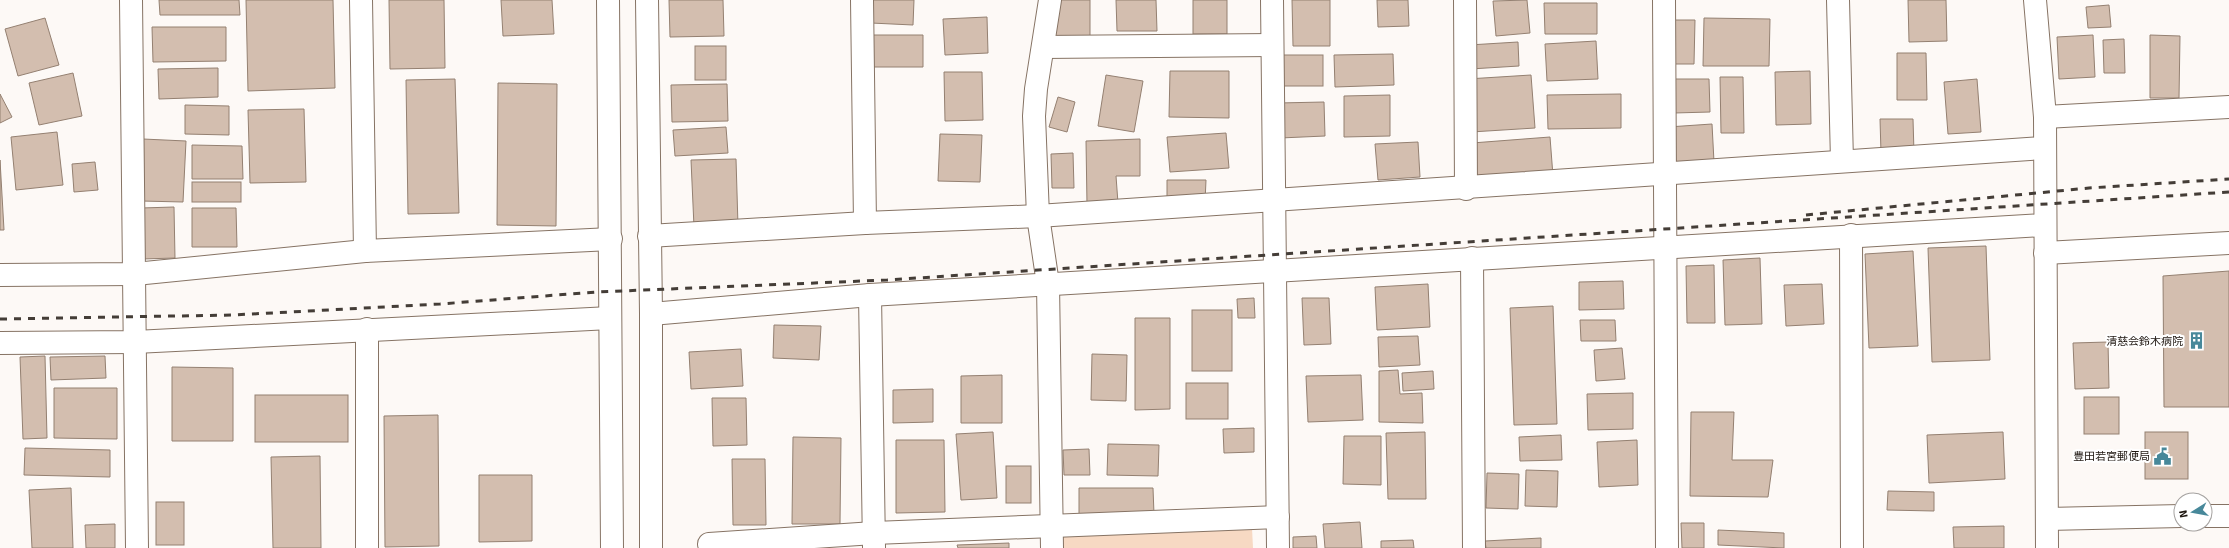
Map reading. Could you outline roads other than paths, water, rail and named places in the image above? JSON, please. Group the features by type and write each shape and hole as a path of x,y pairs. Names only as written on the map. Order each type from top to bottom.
{"street":[{"path":"131,0 137,548"},
{"path":"361,0 365,251"},
{"path":"608,0 611,239 610,318 612,548"},
{"path":"647,0 651,314 651,548"},
{"path":"862,0 865,223"},
{"path":"1050,0 1034,116 1038,216 1048,284 1052,548"},
{"path":"1272,0 1278,548"},
{"path":"1465,0 1466,189"},
{"path":"1664,0 1664,248 1667,548"},
{"path":"1838,0 1842,161"},
{"path":"2035,0 2044,117 2043,148 2047,548"},
{"path":"1043,47 1272,45"},
{"path":"2044,117 2229,107"},
{"path":"649,236 865,223 1038,216 1466,189 1842,161 2043,148"},
{"path":"651,314 870,295 1472,258 1664,248 1852,235 2044,225"},
{"path":"1852,235 1852,548"},
{"path":"0,275 135,274 365,251 611,239"},
{"path":"2045,253 2229,243"},
{"path":"1472,258 1474,548"},
{"path":"870,295 874,541"},
{"path":"0,343 135,342 367,329 610,318"},
{"path":"367,329 367,548"},
{"path":"709,544 874,541 1052,525 1278,516"},
{"path":"2047,519 2173,516"},
{"path":"2213,516 2229,516"}],"railway":[{"path":"1806,215 2089,188 2229,179"},
{"path":"0,319 233,315 440,304 596,292 887,280 2229,192"}],"place":[{"name":"清慈会鈴木病院","path":"2196,341"},
{"name":"豊田若宮郵便局","path":"2163,456"}]}
